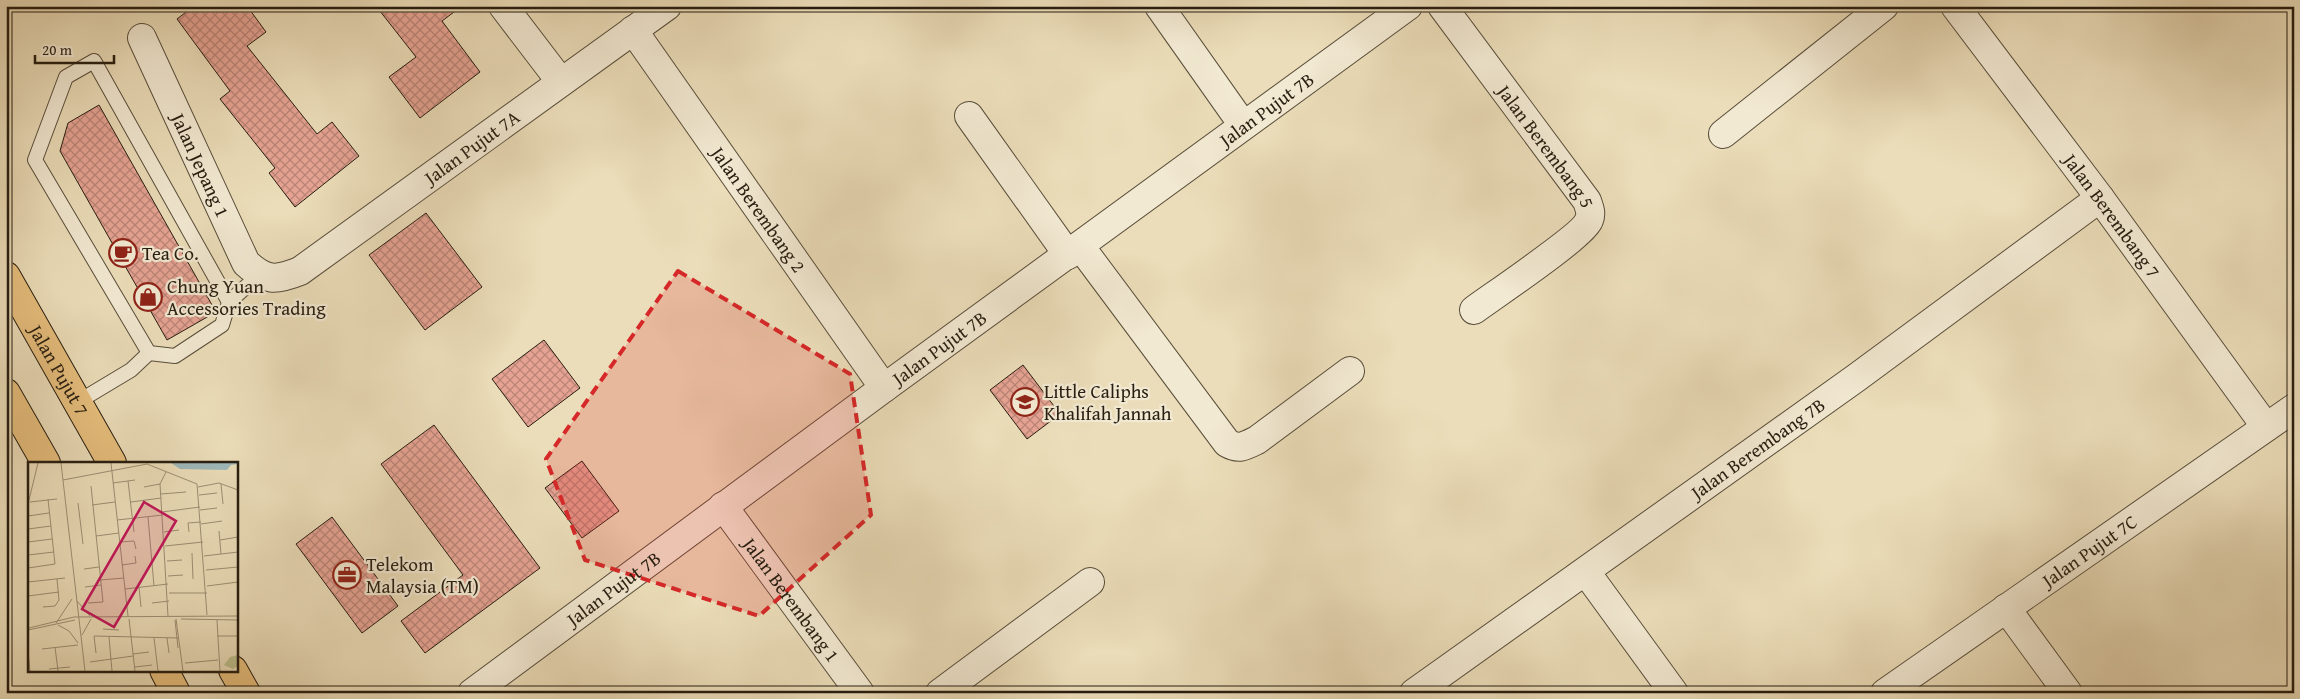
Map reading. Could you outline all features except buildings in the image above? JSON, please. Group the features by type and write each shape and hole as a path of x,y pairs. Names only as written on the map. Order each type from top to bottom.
{"main road":[{"name":"Jalan Pujut 7","path":"6,276 111,462"},
{"path":"6,393 45,462"},
{"path":"165,672 176,693"},
{"path":"234,672 246,693"}],"street":[{"path":"503,6 562,82"},
{"name":"Jalan Pujut 7A","path":"266,277 285,277 300,271 667,6"},
{"path":"1159,6 1243,125"},
{"name":"Jalan Pujut 7B","path":"472,693 723,506 1408,6"},
{"name":"Jalan Berembang 5","path":"1442,6 1587,201 1591,211 1589,221 1573,238 1474,310"},
{"path":"1723,134 1884,6"},
{"name":"Jalan Berembang 7","path":"1955,6 2100,198 2266,427"},
{"name":"Jalan Berembang 2","path":"633,30 884,388"},
{"name":"Jalan Jepang 1","path":"142,38 246,263 266,277"},
{"path":"969,116 1227,443 1234,448 1242,448 1257,440 1350,372"},
{"name":"Jalan Berembang 7B","path":"1414,693 1856,378 2100,198"},
{"name":"Jalan Pujut 7C","path":"1884,693 2294,408"},
{"name":"Jalan Berembang 1","path":"723,506 860,693"},
{"path":"1586,572 1674,693"},
{"path":"940,693 1090,582"},
{"path":"2006,608 2068,693"}],"lane":[{"path":"150,354 35,160 66,77 94,61 230,302"},
{"path":"76,402 131,370 150,354 175,356 191,346 222,325 230,302 266,277"}],"highlighted area":[{"path":"678,271 850,374 871,515 759,616 585,560 546,459"}],"place":[{"name":"Tea Co.","path":"123,253"},
{"name":"Chung Yuan Accessories Trading","path":"148,297"},
{"name":"Little Caliphs Khalifah Jannah","path":"1025,402"},
{"name":"Telekom Malaysia (TM)","path":"347,575"}]}
